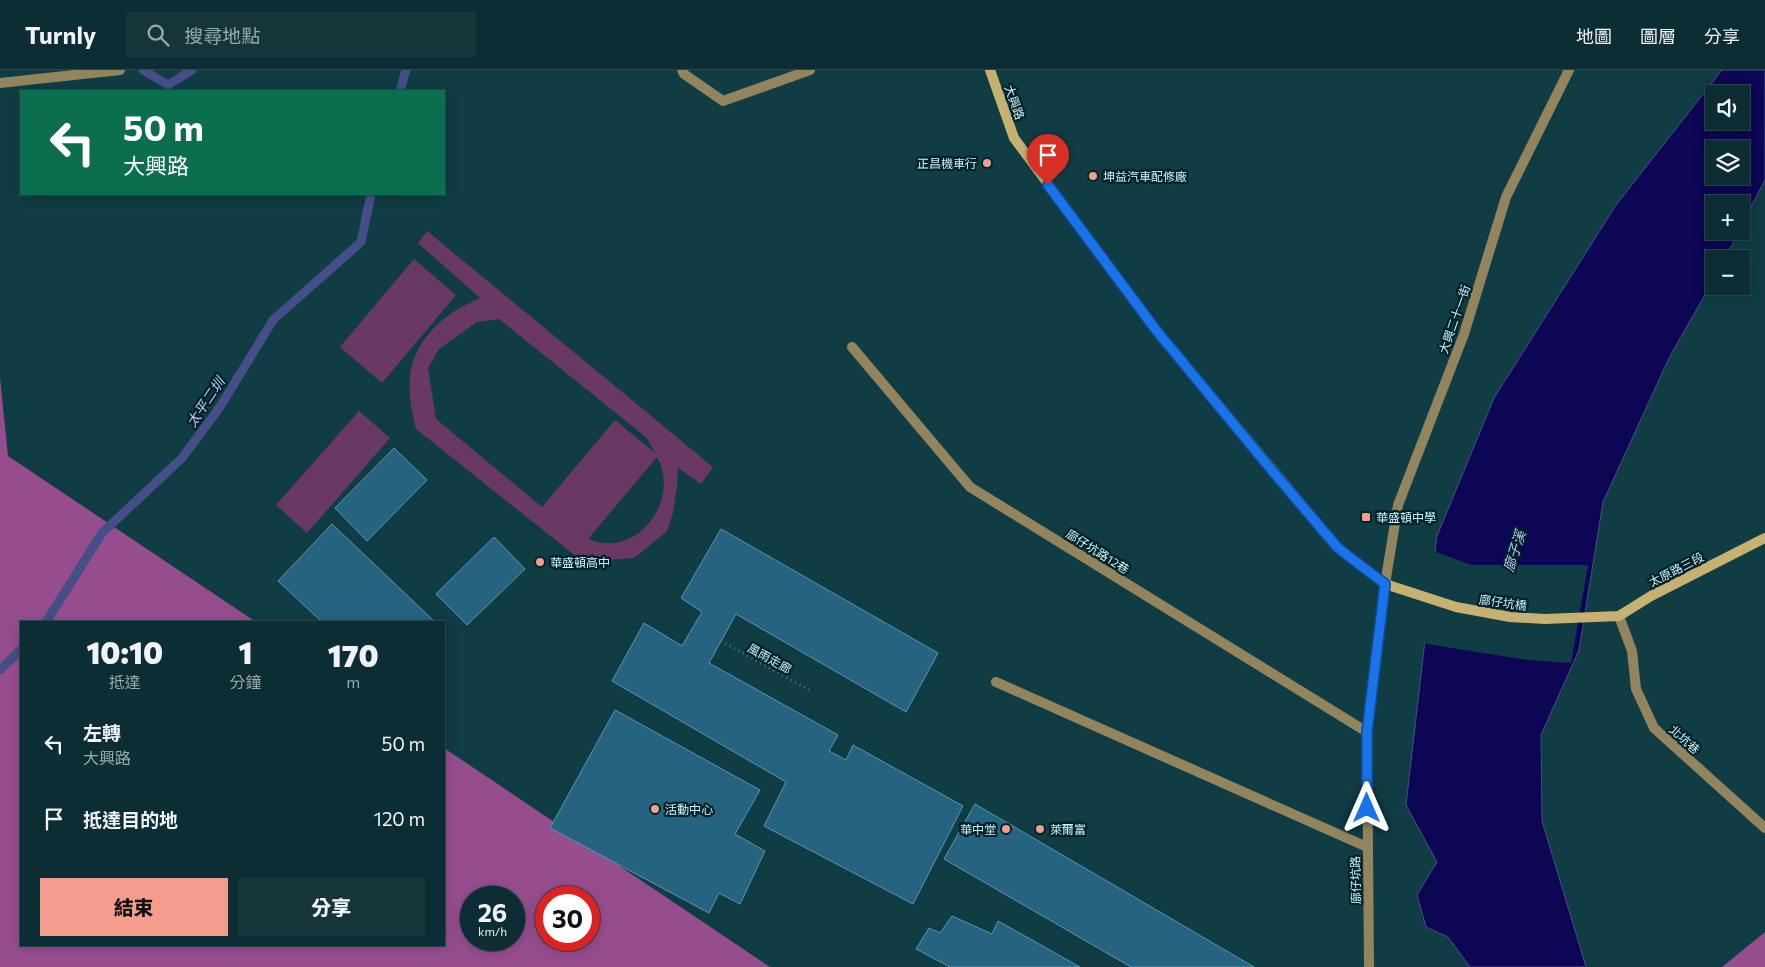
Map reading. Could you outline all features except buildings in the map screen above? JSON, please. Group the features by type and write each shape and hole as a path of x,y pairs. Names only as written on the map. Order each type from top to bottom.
{"main road":[{"name":"大興路","path":"990,70 1014,138 1156,330 1338,548 1385,584 1406,592"},
{"name":"太原路三段","path":"1619,616 1651,596 1765,538"},
{"name":"廍仔坑橋","path":"1406,592 1456,608 1510,617 1544,619 1619,616"}],"street":[{"path":"0,82 120,70"},
{"path":"682,70 723,101 810,70"},
{"name":"大興二十一街","path":"1385,584 1398,505 1464,334 1506,197 1569,70"},
{"name":"廍仔坑路12巷","path":"852,347 970,487 1367,732"},
{"name":"廍仔坑路","path":"1369,967 1367,732 1385,584"},
{"name":"北坑巷","path":"1619,616 1632,651 1636,689 1654,728 1765,828"},
{"path":"996,682 1367,847"}],"path":[{"name":"風雨走廊","path":"721,641 811,691"}],"shaded area":[{"path":"427,231 713,467 701,484 678,468 673,513 667,531 634,558 594,561 577,557 416,429 410,396 410,381 416,354 433,329 446,317 480,298 418,243","holes":["499,319 647,438 655,453 615,420 542,507 436,419 428,368 439,349 477,322","657,457 663,474 663,491 659,507 650,522 638,534 623,541 606,543 588,539"]},
{"path":"414,259 456,295 382,383 340,347"},
{"path":"0,378 8,456 255,621 20,621 20,946 445,946 445,749 770,967 0,967"},
{"path":"359,411 390,438 307,533 276,505"},
{"path":"1765,932 1765,967 1722,967"}],"water":[{"name":"廍子溪","path":"1722,70 1765,70 1765,180 1750,209 1750,195 1705,195 1705,240 1734,240 1730,250 1705,250 1705,295 1669,358 1603,502 1579,650 1541,735 1542,821 1586,967 1470,967 1448,937 1426,927 1417,895 1437,862 1406,805 1437,536 1494,398 1616,205 1705,92 1705,130 1750,130 1750,85 1710,85"}],"pier":[{"path":"1433,551 1472,565 1588,565 1571,663 1527,660 1421,643"}],"waterway":[{"path":"143,70 168,85 192,70"},
{"name":"太平二圳","path":"400,90 406,70"},
{"name":"太平二圳","path":"47,621 102,533 182,458 220,407 273,320 361,242 371,195"},
{"name":"太平二圳","path":"0,670 20,650"}],"place":[{"name":"正昌機車行","path":"987,163"},
{"name":"坤益汽車配修廠","path":"1093,176"},
{"name":"華盛頓中學","path":"1366,517"},
{"name":"華盛頓高中","path":"540,562"},
{"name":"活動中心","path":"655,809"},
{"name":"華中堂","path":"1006,829"},
{"name":"萊爾富","path":"1040,829"}],"route":[{"path":"1048,185 1156,330 1269,467 1338,548 1385,584 1367,732 1367,808"}]}
